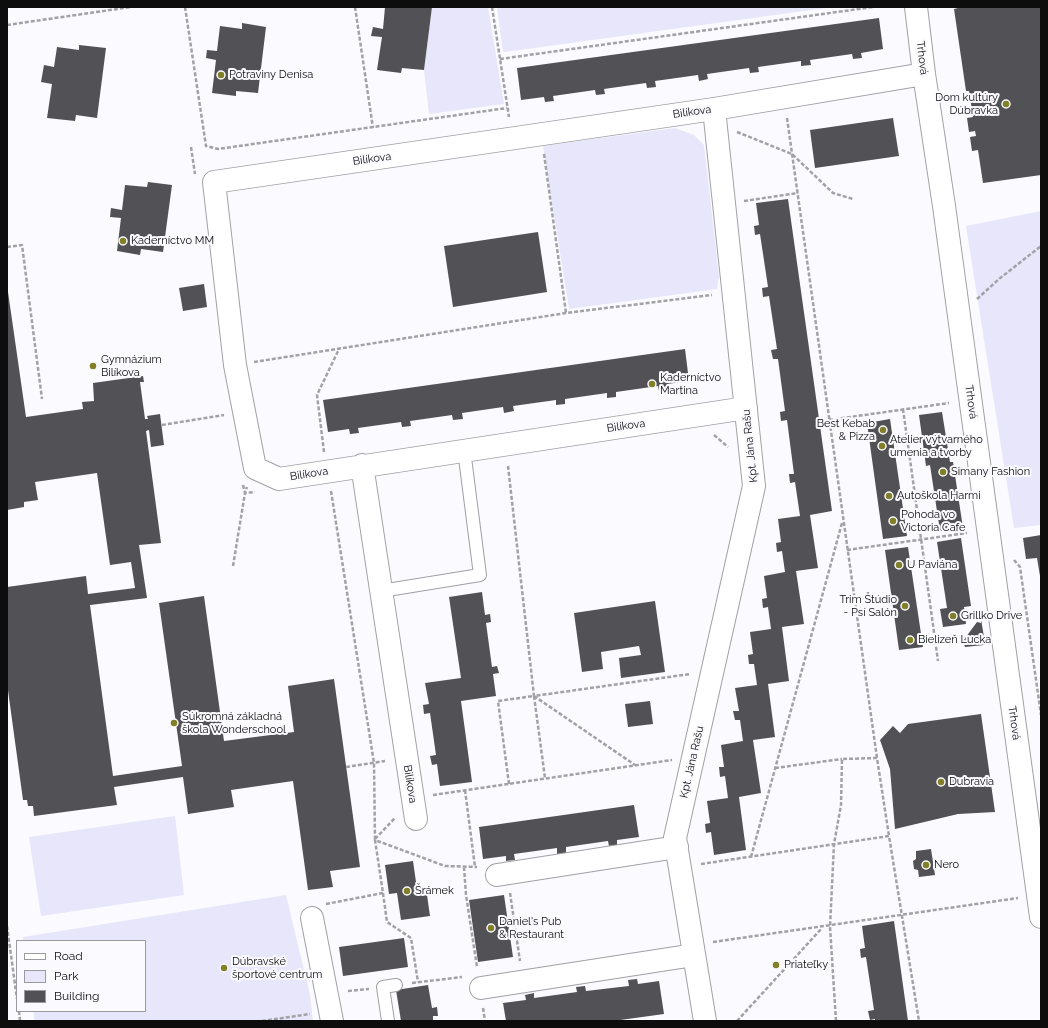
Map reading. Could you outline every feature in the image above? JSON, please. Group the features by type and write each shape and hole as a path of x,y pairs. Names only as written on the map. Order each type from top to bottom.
{"street":[{"name":"Trhová","path":"916,7 1041,917"},
{"name":"Bilíkova","path":"746,408 362,465 327,457 279,479 249,473 244,411 235,365 214,182 714,109 924,74"},
{"name":"Kpt. Jána Rašu","path":"705,1021 700,949 675,838 754,486 714,109"},
{"name":"Bilíkova","path":"362,465 416,819"},
{"path":"503,882 677,847"},
{"path":"316,911 331,1016"},
{"path":"475,980 700,949"}],"lane":[{"path":"381,591 480,575 464,450"},
{"path":"388,1021 383,987 396,985"}],"path":[{"path":"7,25 131,7"},
{"path":"185,7 206,146 218,149 507,108"},
{"path":"355,7 373,128"},
{"path":"492,7 508,116 512,119"},
{"path":"500,59 873,7"},
{"path":"734,131 792,154 833,193 853,199"},
{"path":"543,146 566,314"},
{"path":"739,202 798,194"},
{"path":"7,247 22,245 42,399"},
{"path":"959,317 999,279 1041,246"},
{"path":"250,362 566,314 713,295"},
{"path":"339,349 317,395 374,763 375,840 383,893 388,922 411,938 418,982"},
{"path":"829,420 934,405"},
{"path":"903,409 938,661"},
{"path":"162,425 244,411"},
{"path":"710,432 727,445 730,450"},
{"path":"316,452 327,457"},
{"path":"507,463 545,778"},
{"path":"232,566 249,473"},
{"path":"245,493 249,473"},
{"path":"245,493 260,491"},
{"path":"751,857 843,520"},
{"path":"847,550 987,530"},
{"path":"1011,556 1020,567 1041,715"},
{"path":"509,784 498,701 698,672"},
{"path":"534,696 635,765"},
{"path":"346,767 406,757"},
{"path":"775,768 842,759 877,758 919,1021"},
{"path":"442,794 676,759 674,766"},
{"path":"836,1021 830,927 834,844 842,805 842,759"},
{"path":"465,790 475,867"},
{"path":"695,865 889,836"},
{"path":"375,840 445,866 464,867 475,980 429,981"},
{"path":"503,882 521,968"},
{"path":"316,911 383,893"},
{"path":"700,949 823,927 1038,894"},
{"path":"7,926 16,992"},
{"path":"737,1021 823,927"},
{"path":"347,992 383,987"},
{"path":"262,1021 331,1016"}],"green space":[{"path":"432,7 488,7 504,104 429,114 424,70"},
{"path":"497,7 833,7 505,52 503,51"},
{"path":"675,128 694,135 704,145 719,276 717,289 569,309 543,146"},
{"path":"1041,211 1041,525 1014,528 966,226"},
{"path":"175,816 184,895 41,916 29,837"},
{"name":"Dúbravské športové centrum","path":"286,895 310,995 313,1021 35,1021 33,1012 146,1012 146,940 23,940 23,937"}],"building":[{"path":"385,7 432,7 424,70 402,68 401,73 377,70 382,37 371,36 373,27 383,29"},
{"name":"Dom kultúry Dúbravka","path":"958,7 1041,7 1041,175 983,183 978,150 972,151 970,137 976,136 975,131 969,132 967,118 973,117 969,91 966,91 954,9"},
{"path":"879,18 883,49 861,53 862,58 853,59 852,54 810,60 811,65 801,66 801,61 758,67 759,72 750,73 749,68 707,74 708,79 699,81 698,75 655,81 656,87 647,88 646,83 604,89 605,94 596,95 595,90 553,96 554,101 545,102 544,97 521,100 517,68"},
{"path":"242,23 266,27 258,93 236,91 236,96 212,93 216,60 206,58 207,50 217,51 220,26 242,29"},
{"path":"79,45 106,48 97,118 76,115 75,121 47,118 52,84 41,82 44,65 54,67 57,47 79,50"},
{"path":"893,118 899,156 815,168 810,130"},
{"path":"148,182 172,185 163,252 141,249 140,255 117,251 121,218 110,217 111,208 122,210 125,185 147,187"},
{"path":"788,199 832,511 810,515 818,568 796,571 804,624 782,627 789,681 768,684 775,737 753,740 761,793 739,797 746,850 714,855 711,832 706,833 705,824 710,823 707,801 728,798 725,776 720,777 719,767 724,767 721,745 743,741 740,720 735,720 733,711 739,711 735,688 757,685 754,664 749,664 748,655 753,654 750,632 771,629 768,607 763,608 762,599 767,598 764,576 785,572 782,551 777,552 776,543 781,542 778,519 800,516 795,482 790,483 789,474 794,474 787,420 781,421 780,412 785,411 778,359 773,359 771,350 777,349 769,296 763,297 762,288 768,287 760,234 755,235 754,226 759,225 756,203"},
{"path":"538,232 547,292 453,307 444,246"},
{"path":"204,284 207,307 183,311 179,288"},
{"path":"7,285 26,417 83,409 82,402 94,401 93,383 143,376 144,382 140,382 145,419 148,419 147,416 160,414 164,445 151,447 149,430 146,431 161,543 139,545 147,598 90,605 113,776 182,766 159,603 204,596 224,741 294,732 288,686 334,679 360,867 330,871 333,887 308,890 293,781 231,790 234,807 188,814 183,777 114,787 117,805 34,816 33,806 28,806 27,800 23,800 7,683 7,587 86,576 88,594 135,588 131,562 110,565 97,473 35,482 38,500 24,502 24,507 7,510"},
{"path":"685,349 689,381 667,384 668,390 659,391 658,386 616,392 616,397 607,398 607,393 565,399 565,404 556,405 556,400 513,406 514,411 504,413 503,407 462,413 463,419 453,420 452,415 410,421 411,426 402,427 401,422 358,428 359,433 350,434 349,429 328,432 323,400"},
{"path":"942,412 950,462 953,462 963,528 940,531 930,465 926,466 919,415"},
{"path":"890,419 907,536 883,539 867,423"},
{"path":"1041,535 1040,576 1037,558 1026,559 1023,538"},
{"path":"961,538 971,606 964,607 966,624 943,627 940,609 947,608 937,542"},
{"path":"908,547 923,647 899,650 885,550"},
{"path":"482,592 485,615 490,614 491,622 486,623 492,667 497,666 499,673 493,674 496,696 461,701 472,782 440,786 437,764 432,765 430,756 436,755 430,713 424,714 423,705 429,704 425,683 461,678 449,597"},
{"path":"655,601 665,672 621,678 619,658 641,655 639,646 601,652 603,669 582,672 574,613"},
{"path":"981,619 985,643 984,645 965,647 963,641 977,622 981,623"},
{"path":"650,701 653,724 628,727 625,704"},
{"name":"Dubravia","path":"981,714 995,812 958,814 895,829 890,769 880,740 893,726 900,733 908,724"},
{"path":"634,805 639,837 617,840 617,845 609,846 608,841 566,847 566,853 557,854 557,848 514,854 515,860 506,861 506,856 483,859 479,827"},
{"path":"931,849 935,875 919,877 918,870 914,869 913,861 916,859 916,851"},
{"name":"Šrámek","path":"413,861 417,889 426,888 430,916 401,920 397,893 389,894 385,865"},
{"name":"Daniel's Pub & Restaurant","path":"504,895 513,957 478,962 469,900"},
{"path":"894,921 908,1021 870,1020 868,1011 874,1010 866,957 861,958 860,949 865,948 862,926"},
{"path":"404,938 408,967 343,976 339,947"},
{"path":"637,979 638,984 659,981 664,1014 613,1021 506,1021 503,1003 526,1000 525,995 534,993 534,998 577,992 576,987 585,986 586,991 629,986 628,980"},
{"path":"428,985 432,1008 437,1007 438,1016 433,1016 433,1021 401,1021 396,990"}],"place":[{"name":"Potraviny Denisa","path":"221,75"},
{"name":"Dom kultúry Dúbravka","path":"1006,104"},
{"name":"Kaderníctvo MM","path":"123,241"},
{"name":"Gymnázium Bilíkova","path":"93,366"},
{"name":"Kaderníctvo Martina","path":"652,384"},
{"name":"Best Kebab & Pizza","path":"883,430"},
{"name":"Atelier výtvarného umenia a tvorby","path":"882,446"},
{"name":"Simany Fashion","path":"943,472"},
{"name":"Autoškola Harmi","path":"889,496"},
{"name":"Pohoda vo Victoria Cafe","path":"893,521"},
{"name":"U Paviána","path":"899,565"},
{"name":"Trim Štúdio - Psí Salón","path":"905,606"},
{"name":"Grillko Drive","path":"953,616"},
{"name":"Bielizeň Lucka","path":"910,640"},
{"name":"Súkromná základná škola Wonderschool","path":"174,723"},
{"name":"Dubravia","path":"941,782"},
{"name":"Nero","path":"926,865"},
{"name":"Šrámek","path":"407,891"},
{"name":"Daniel's Pub & Restaurant","path":"491,928"},
{"name":"Priateľky","path":"776,965"},
{"name":"Dúbravské športové centrum","path":"224,968"}]}
